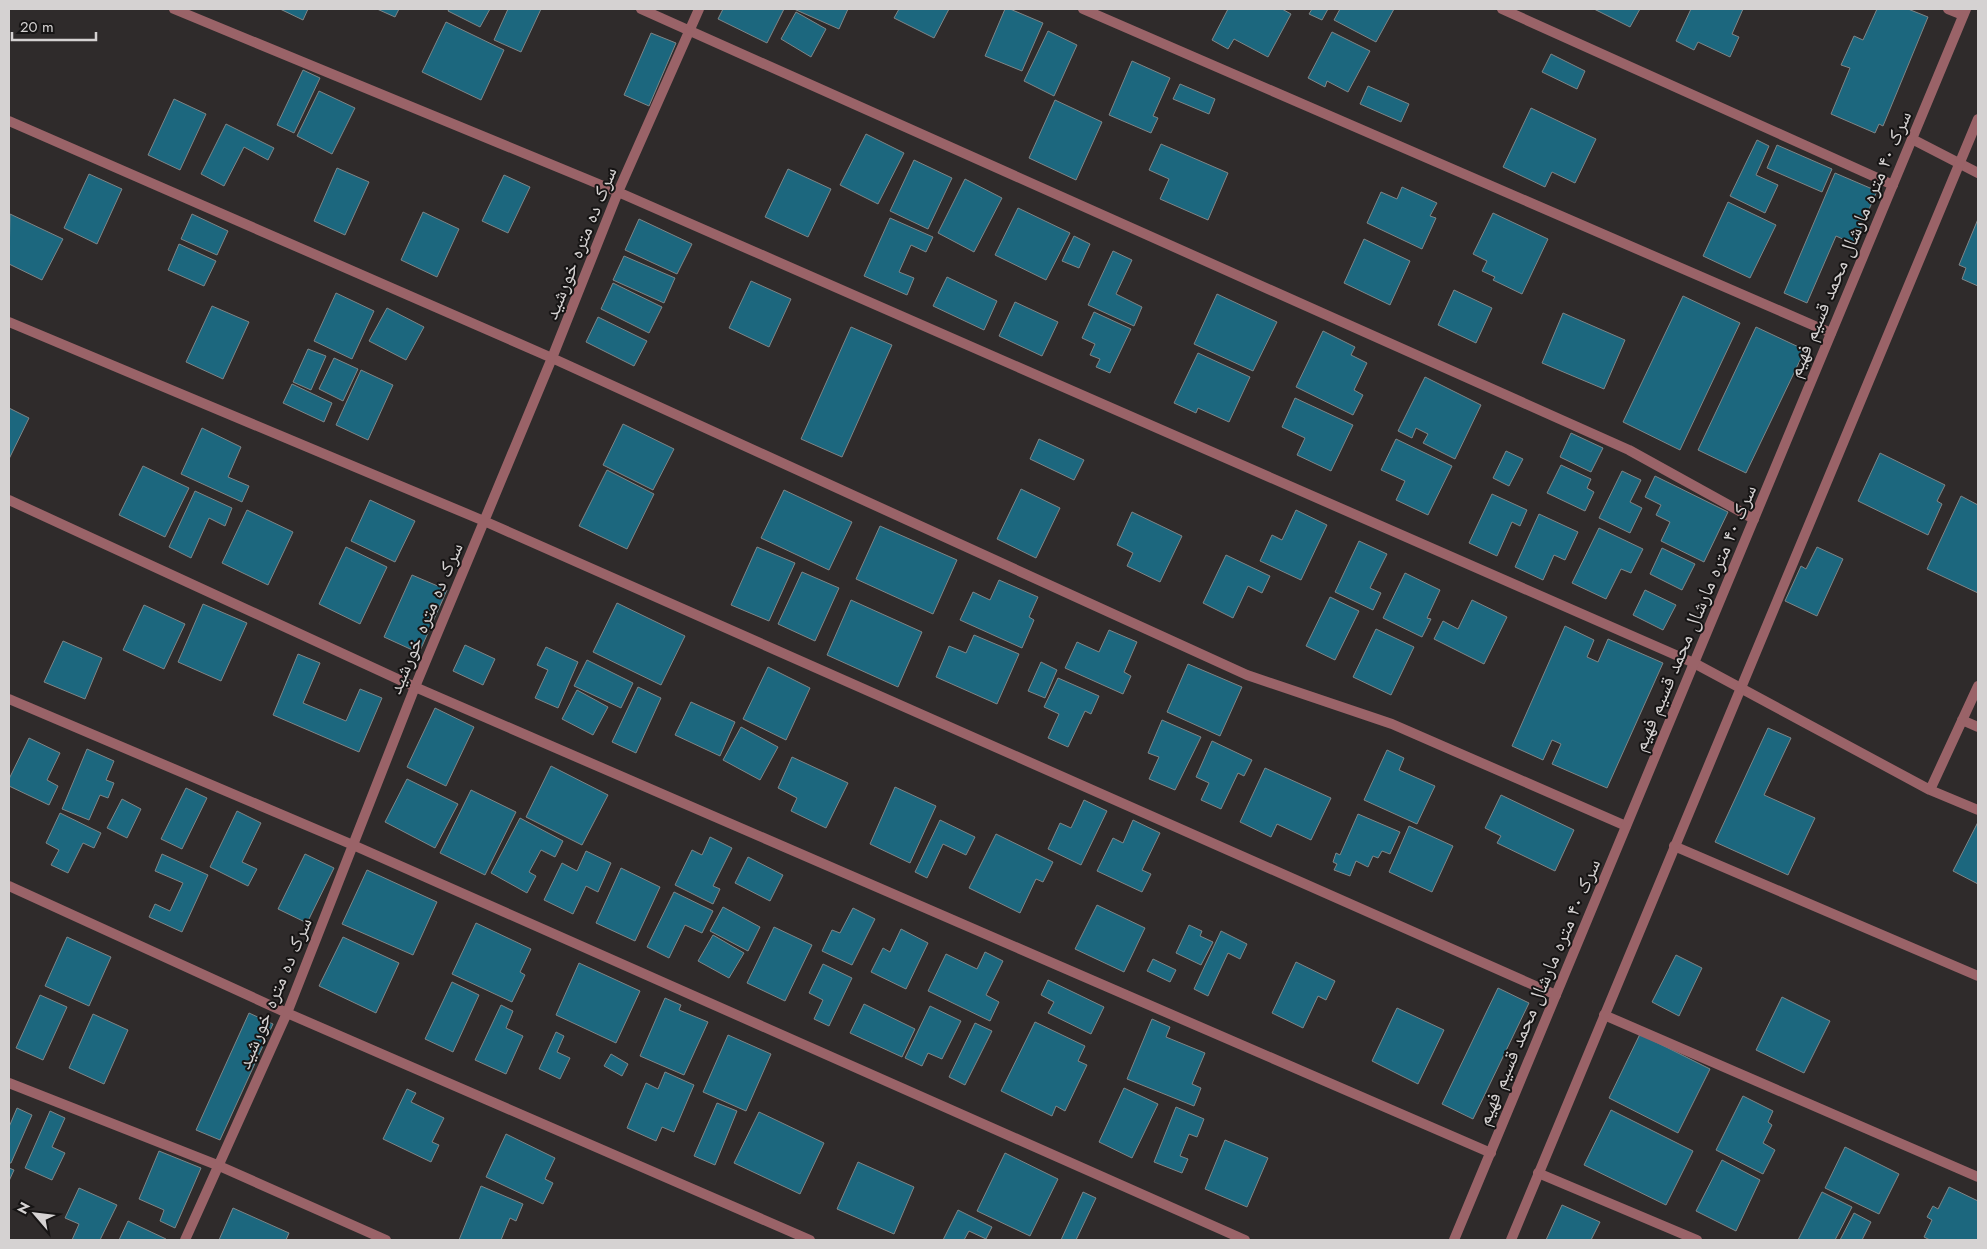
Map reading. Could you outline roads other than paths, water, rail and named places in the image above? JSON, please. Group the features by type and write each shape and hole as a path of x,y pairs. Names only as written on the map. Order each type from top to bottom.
{"street":[{"path":"174,9 618,192 1694,664 1930,790 1978,810"},
{"path":"641,9 1629,450 1754,519"},
{"name":"سرک ده متره خورشید","path":"185,1240 217,1165 287,1013 415,687 552,358 618,192 699,9"},
{"path":"1083,9 1831,333"},
{"path":"1502,9 1892,185"},
{"path":"1948,9 1964,12"},
{"name":"سرک ۴۰ متره مارشال محمد قسیم فهیم","path":"1454,1240 1964,12"},
{"path":"1510,1240 1978,119"},
{"path":"9,121 552,358 1247,675 1392,724 1626,826"},
{"path":"1912,139 1978,173"},
{"path":"9,322 484,521 1556,995"},
{"path":"9,500 415,687 1490,1153"},
{"path":"1930,790 1978,686"},
{"path":"9,699 353,844 1245,1240"},
{"path":"1962,720 1978,727"},
{"path":"1674,846 1978,976"},
{"path":"9,886 287,1013 810,1240"},
{"path":"1604,1015 1978,1177"},
{"path":"9,1083 217,1165 386,1240"},
{"path":"1538,1173 1697,1240"}]}
